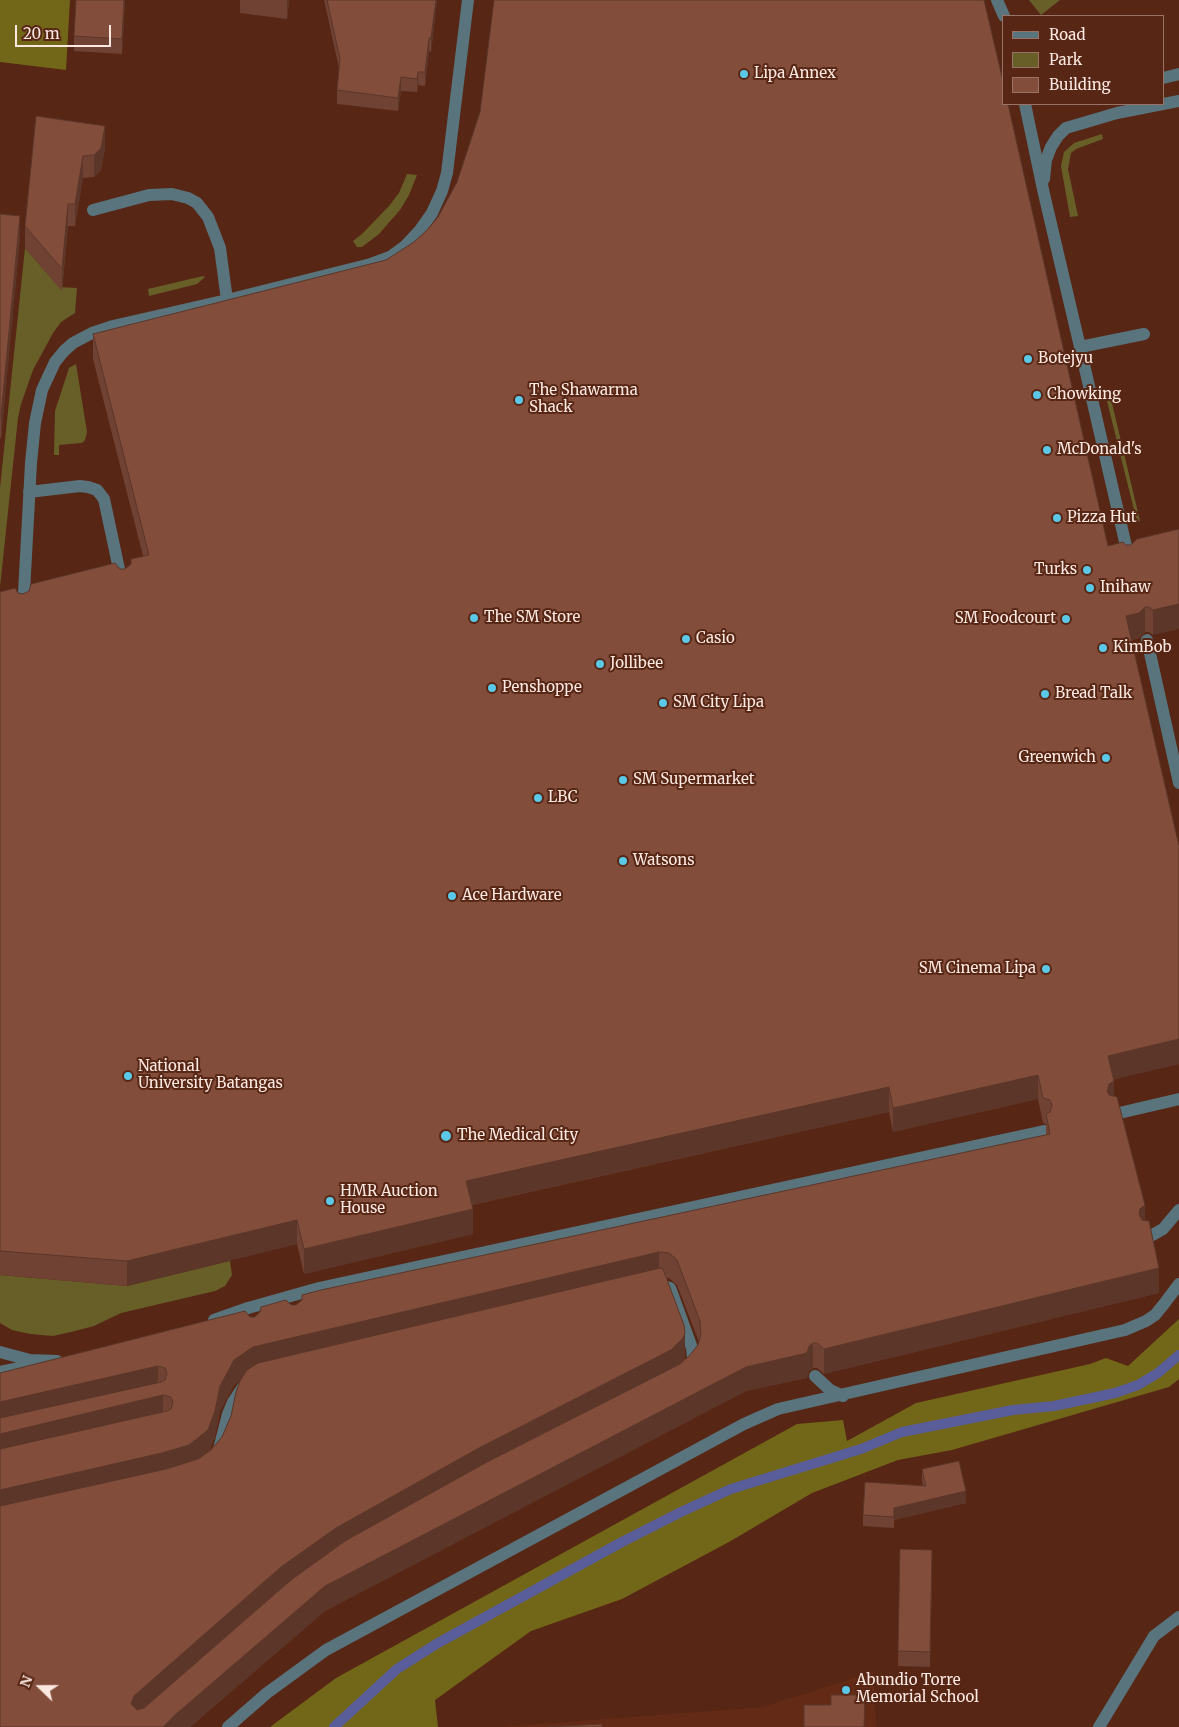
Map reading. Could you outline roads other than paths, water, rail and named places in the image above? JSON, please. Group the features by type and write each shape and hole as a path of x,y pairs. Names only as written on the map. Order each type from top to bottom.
{"street":[{"path":"23,611 29,492 38,406 55,362 73,343 92,333 113,326 371,264 390,257 405,246 432,213 447,172 468,0"},
{"path":"997,0 1004,15"},
{"path":"1164,78 1179,74"},
{"path":"1164,104 1179,101"},
{"path":"1025,105 1129,562"},
{"path":"1044,194 1046,160 1058,136 1066,128 1117,113 1158,105"},
{"path":"93,210 149,195 172,194 188,198 197,203 208,217 220,248 227,300"},
{"path":"1080,347 1144,334"},
{"path":"29,492 80,486 97,490 104,499 123,586"},
{"path":"1147,640 1179,783"},
{"path":"1115,1114 1179,1099"},
{"path":"201,1324 289,1300 1044,1131"},
{"path":"1147,1238 1163,1229 1179,1210"},
{"path":"228,1727 267,1693 326,1650 744,1424 778,1409 843,1396 1125,1330 1146,1321 1155,1314 1179,1284"},
{"path":"651,1287 665,1285 670,1288 692,1348 693,1359 690,1366 679,1379"},
{"path":"0,1352 30,1360 61,1360 0,1372"},
{"path":"815,1376 830,1390 843,1396"},
{"path":"215,1459 233,1402 241,1389 255,1380"},
{"path":"1099,1727 1154,1636 1179,1617"}],"waterway":[{"path":"334,1727 397,1669 438,1643 622,1542 731,1489 861,1449 902,1432 1013,1410 1054,1406 1115,1393 1138,1385 1158,1373 1179,1355"}],"place":[{"name":"Lipa Annex","path":"744,74"},
{"name":"Botejyu","path":"1028,359"},
{"name":"Chowking","path":"1037,395"},
{"name":"The Shawarma Shack","path":"519,400"},
{"name":"McDonald's","path":"1047,450"},
{"name":"Pizza Hut","path":"1057,518"},
{"name":"Turks","path":"1087,570"},
{"name":"Inihaw","path":"1090,588"},
{"name":"The SM Store","path":"474,618"},
{"name":"SM Foodcourt","path":"1066,619"},
{"name":"Casio","path":"686,639"},
{"name":"KimBob","path":"1103,648"},
{"name":"Jollibee","path":"600,664"},
{"name":"Penshoppe","path":"492,688"},
{"name":"Bread Talk","path":"1045,694"},
{"name":"SM City Lipa","path":"663,703"},
{"name":"Greenwich","path":"1106,758"},
{"name":"SM Supermarket","path":"623,780"},
{"name":"LBC","path":"538,798"},
{"name":"Watsons","path":"623,861"},
{"name":"Ace Hardware","path":"452,896"},
{"name":"SM Cinema Lipa","path":"1046,969"},
{"name":"National University Batangas","path":"128,1076"},
{"name":"The Medical City","path":"446,1136"},
{"name":"HMR Auction House","path":"330,1201"},
{"name":"Abundio Torre Memorial School","path":"846,1690"}]}
